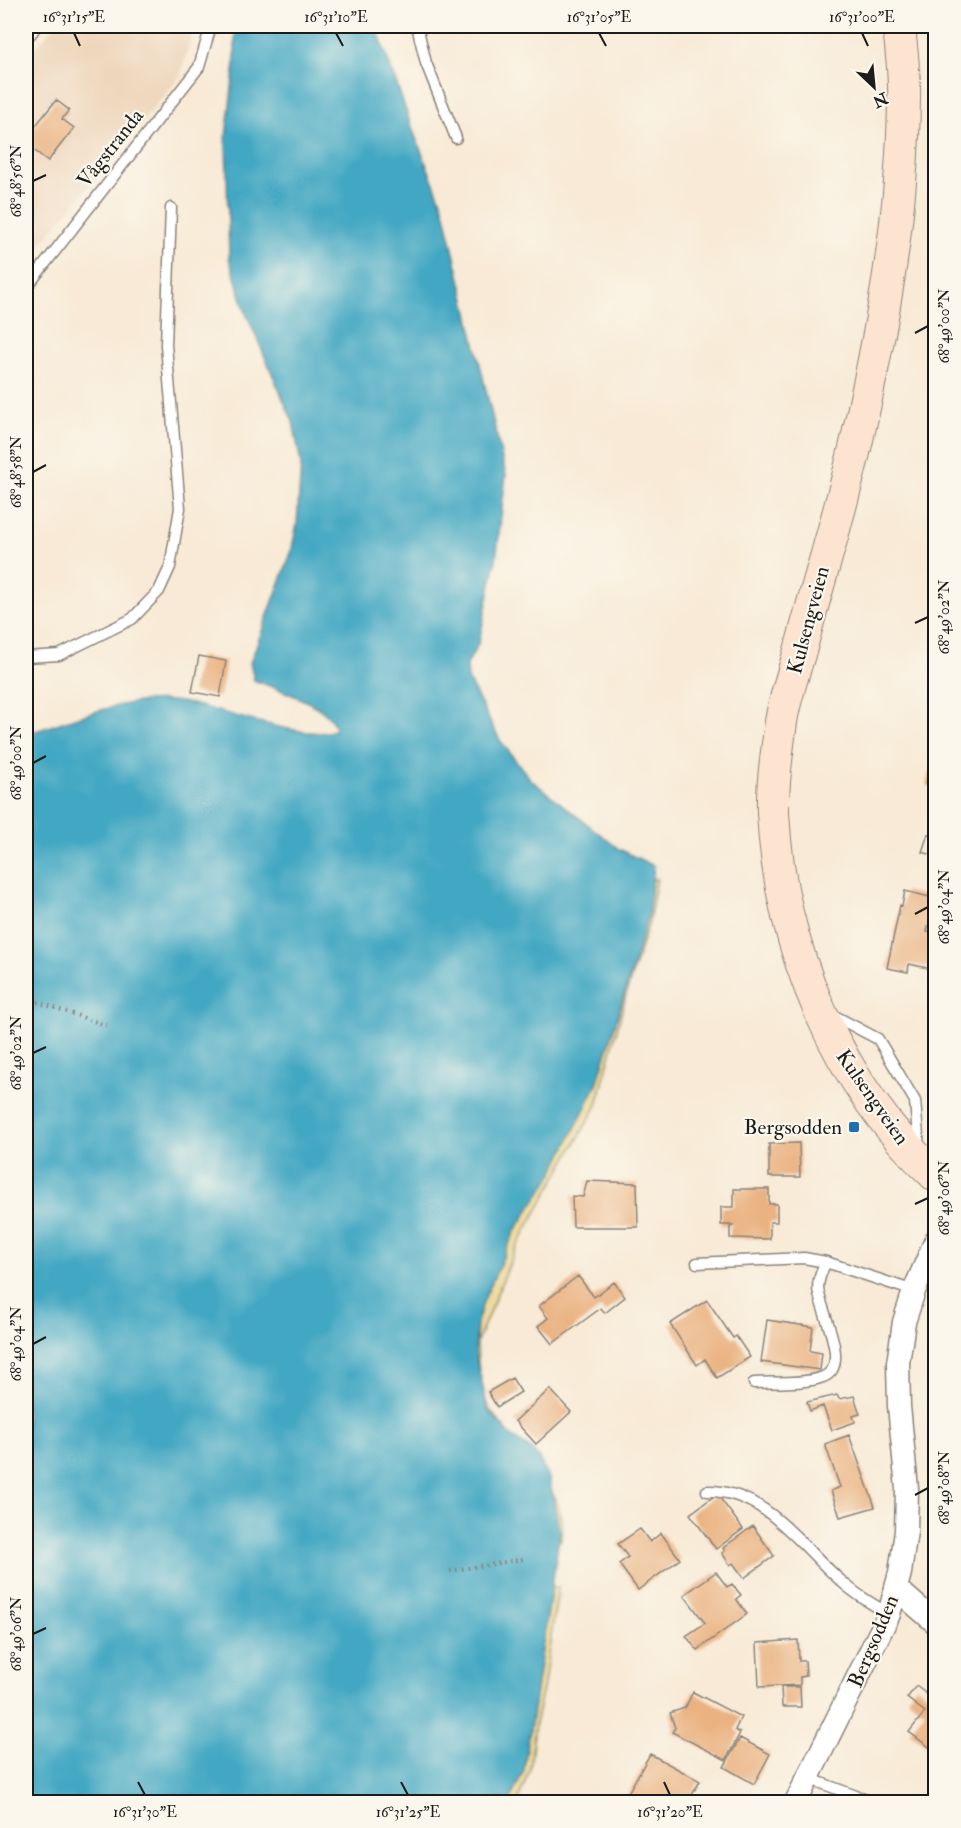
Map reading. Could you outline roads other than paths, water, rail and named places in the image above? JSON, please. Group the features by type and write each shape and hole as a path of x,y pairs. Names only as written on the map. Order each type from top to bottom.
{"main road":[{"name":"Kulsengveien","path":"899,26 904,97 897,203 885,311 858,439 781,720 773,809 782,888 804,968 818,1008 862,1089 892,1130 928,1169"}],"street":[{"path":"26,30 29,26"},
{"name":"Bergsodden","path":"796,1803 891,1605 906,1531 907,1489 899,1406 898,1363 904,1322 914,1291 936,1240"},
{"path":"891,1605 905,1596 936,1623"}],"lane":[{"name":"Vågstranda","path":"26,288 199,67 211,26"},
{"path":"417,26 426,63 456,138"},
{"path":"26,657 59,655 132,619 159,591 170,567 180,508 166,345 171,208"},
{"path":"697,1263 804,1258 826,1262 914,1291"},
{"path":"754,1383 820,1378 835,1369 837,1362 834,1346 818,1286 826,1262"},
{"path":"707,1491 732,1492 749,1500 769,1514 855,1593 891,1605"},
{"path":"808,1778 872,1803"}],"water":[{"path":"235,26 376,26 443,206 506,475 496,560 479,642 467,665 468,679 500,740 530,779 619,849 654,866 648,917 597,1084 552,1175 515,1231 483,1302 477,1323 475,1353 488,1410 510,1435 531,1449 538,1457 549,1478 560,1532 524,1770 509,1802 26,1802 26,734 105,709 147,701 187,703 287,729 324,732 335,729 332,720 314,705 254,680 250,663 291,553 297,524 301,463 293,422 246,313 229,258 226,137 235,63"}],"place":[{"name":"Bergsodden","path":"854,1127"}]}
